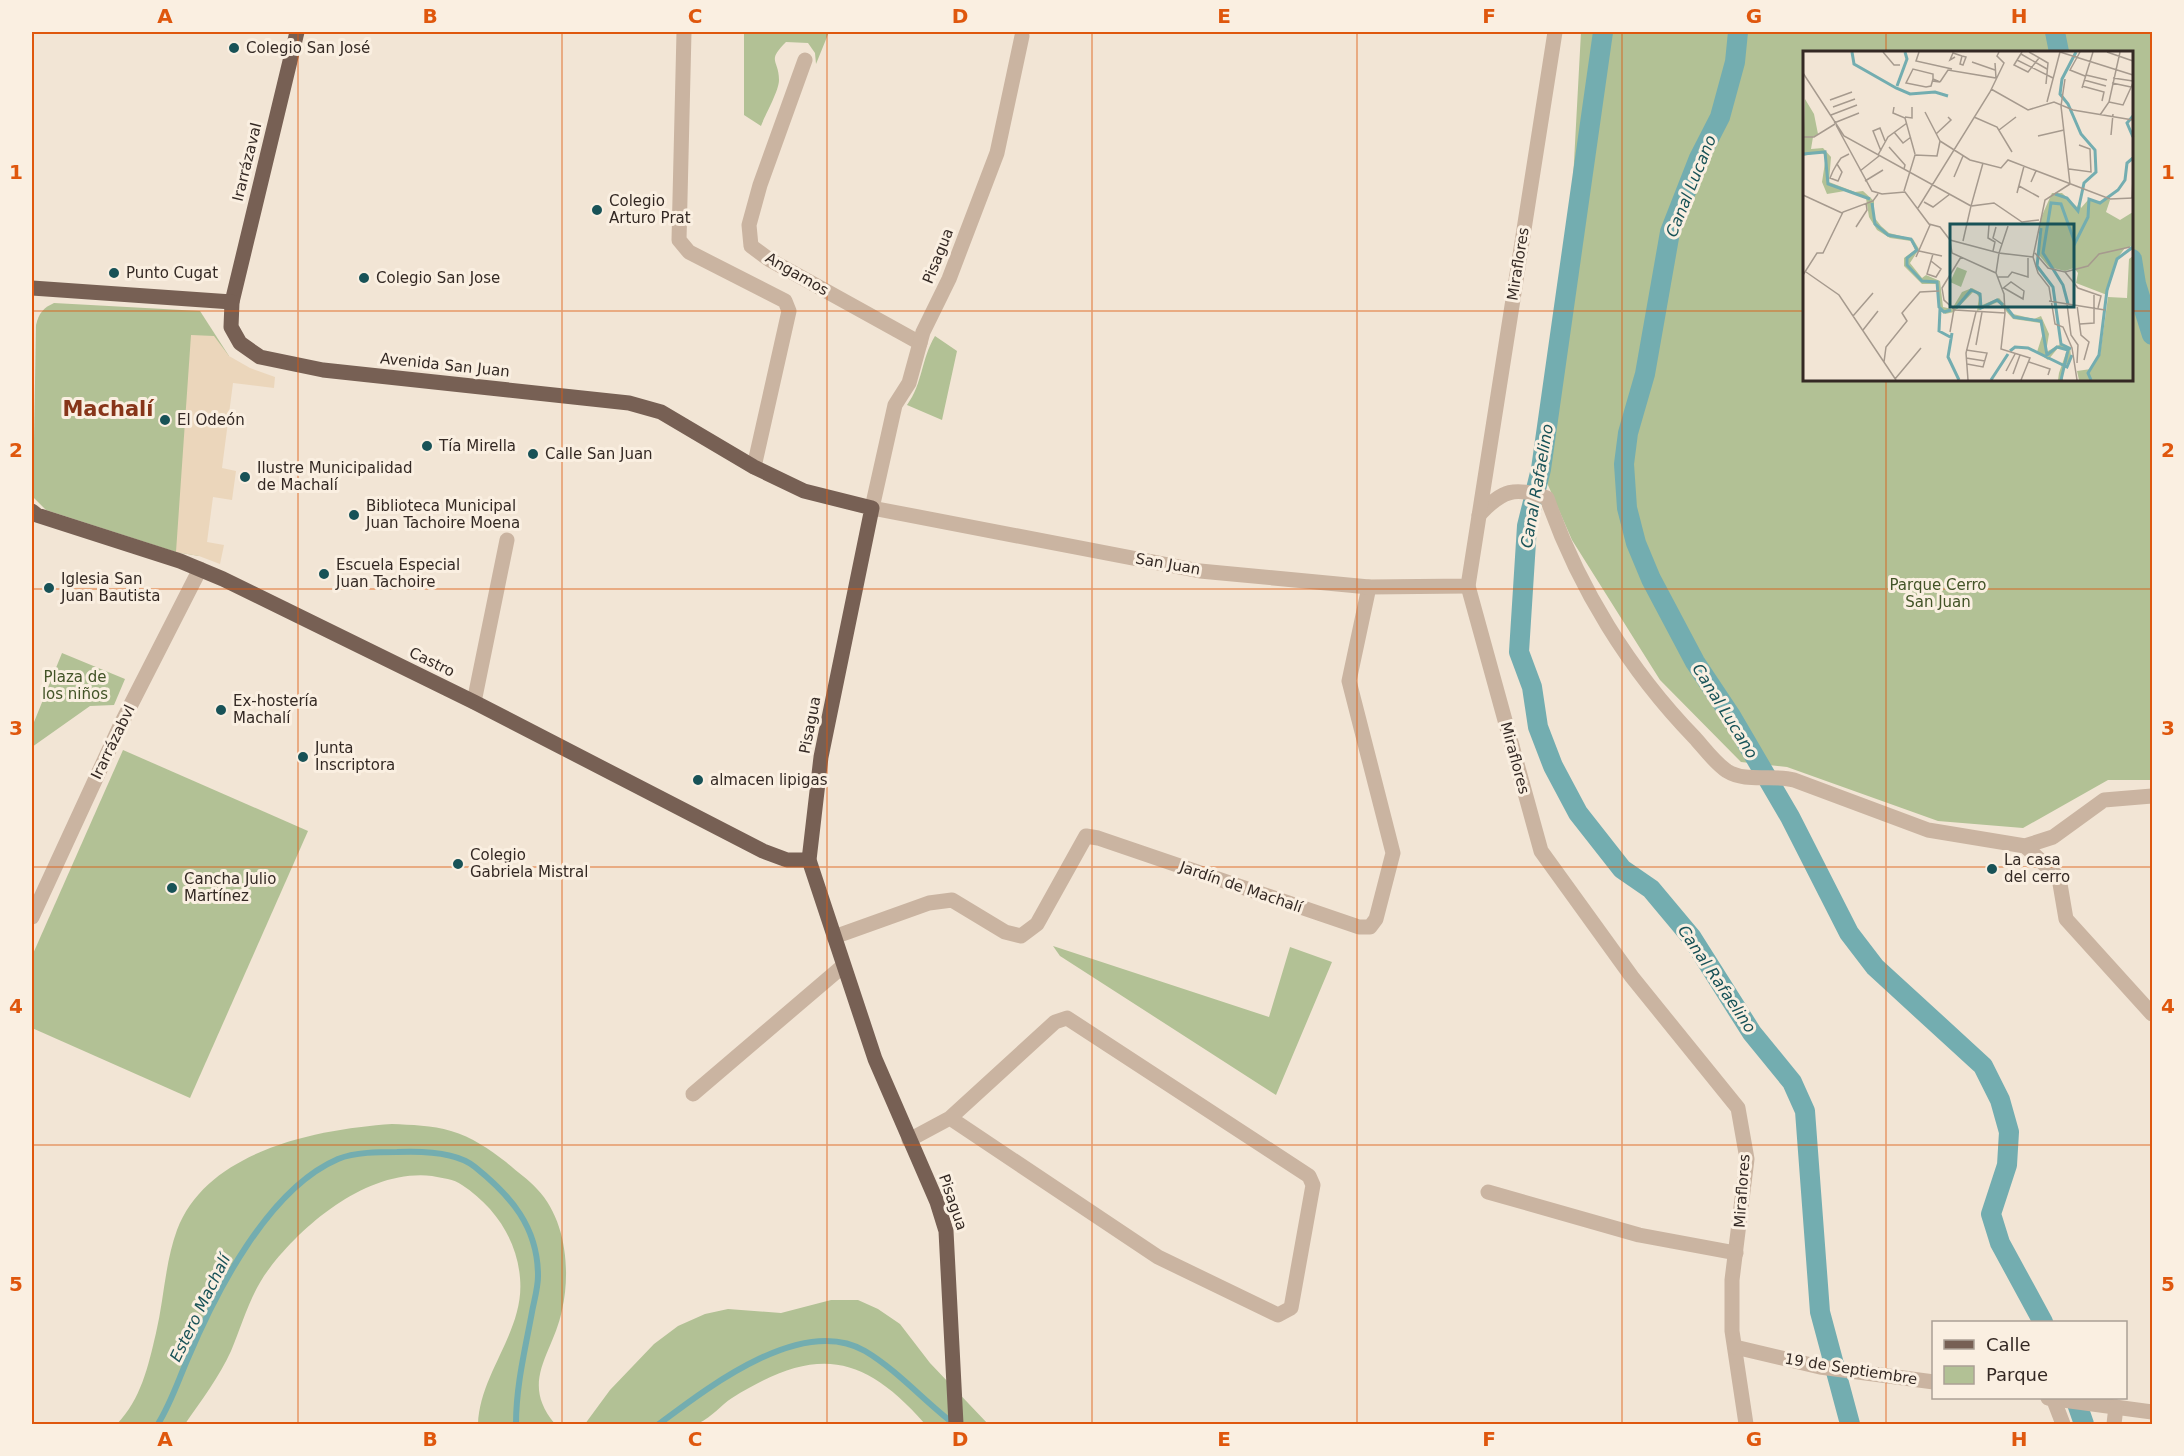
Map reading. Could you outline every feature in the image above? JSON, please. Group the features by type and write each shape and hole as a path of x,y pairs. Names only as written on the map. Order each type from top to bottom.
{"main road":[{"name":"Irarrázaval","path":"232,302 297,32"},
{"path":"32,288 232,302"},
{"name":"Avenida San Juan","path":"232,302 231,327 240,343 260,357 323,370 630,403 661,411 754,467 804,491 872,508"},
{"name":"Pisagua","path":"872,508 821,757 810,860 874,1059 937,1202 946,1231 950,1270 956,1425"},
{"name":"Castro","path":"32,511 37,516 200,569 474,702 763,851 787,860 810,860"}],"street":[{"path":"684,32 679,240 690,252 785,302 789,311 754,467"},
{"name":"Miraflores","path":"1554,32 1468,586 1541,851 1632,977 1738,1108 1747,1159 1732,1280 1735,1347 1746,1425"},
{"name":"Pisagua","path":"872,508 892,414 909,383 920,343 949,279 997,153 1022,36"},
{"name":"Angamos","path":"805,60 760,185 749,225 751,246 770,260 920,343"},
{"path":"1479,516 1498,497 1516,490 1528,491 1546,498 1578,575 1621,646 1661,704 1727,771 1749,778 1778,775 1809,784 1928,830 2025,846 2053,837 2104,800 2152,796"},
{"name":"San Juan","path":"872,508 1200,571 1369,587 1468,586"},
{"path":"474,702 507,540"},
{"name":"Irarrázabvl","path":"32,917 121,724 200,569"},
{"name":"Jardín de Machalí","path":"834,938 929,903 952,900 1005,932 1022,936 1037,924 1086,836 1098,838 1359,927 1370,927 1376,919 1393,853 1349,681 1369,587"},
{"path":"2025,846 2059,878 2066,918 2152,1014"},
{"path":"693,1094 843,966"},
{"path":"909,1140 950,1118 1055,1022 1067,1018 1309,1176 1313,1185 1291,1308 1278,1315 1158,1257 950,1118"},
{"path":"1488,1192 1639,1235 1736,1252"},
{"name":"19 de Septiembre","path":"1735,1347 1823,1367 1932,1382"},
{"path":"2055,1399 2063,1425"},
{"path":"2062,1399 2152,1412"},
{"path":"2114,1425 2116,1407"}],"green space":[{"path":"744,32 829,32 816,64 815,53 808,43 786,42 776,53 778,85 761,126 744,115"},
{"name":"Parque Cerro San Juan","path":"1581,32 2152,32 2152,780 2108,780 2023,828 1938,821 1787,767 1741,762 1660,680 1572,540 1541,469 1567,292"},
{"path":"54,303 200,311 229,356 199,556 176,552 46,510 33,497 36,325 42,311"},
{"path":"935,336 957,351 942,420 907,405 916,388"},
{"name":"Plaza de los niños","path":"62,653 125,679 114,705 90,706 32,747 32,727"},
{"name":"Cancha Julio Martínez","path":"123,750 308,831 190,1098 32,1028 32,956"},
{"path":"1053,946 1269,1017 1290,947 1332,962 1276,1095 1060,956"},
{"path":"392,1124 444,1129 473,1140 500,1157 530,1182 547,1201 560,1230 566,1262 562,1310 539,1381 545,1409 555,1424 478,1424 486,1387 516,1316 520,1297 518,1264 509,1237 502,1225 494,1213 474,1193 448,1179 408,1176 385,1181 340,1202 320,1217 284,1251 263,1278 252,1298 226,1361 210,1389 185,1424 117,1424 138,1393 146,1370 159,1320 167,1268 177,1230 192,1203 213,1180 239,1163 268,1149 299,1139 331,1131"},
{"path":"831,1300 858,1300 878,1309 900,1324 930,1363 988,1424 925,1424 902,1400 879,1382 857,1370 835,1364 812,1365 788,1370 761,1381 732,1398 699,1423 663,1426 585,1424 610,1390 654,1344 678,1326 705,1314 728,1309 781,1313"}],"shaded area":[{"path":"191,335 214,336 229,356 250,368 275,377 274,388 233,383 222,468 236,471 232,500 213,497 207,542 224,545 220,564 199,556 176,552"}],"waterway":[{"name":"Canal Rafaelino","path":"1603,32 1541,469 1527,526 1519,652 1532,687 1538,727 1553,766 1578,813 1622,869 1651,889 1692,938 1752,1033 1792,1082 1805,1111 1820,1312 1850,1424"},
{"name":"Canal Lucano","path":"1738,32 1735,62 1720,117 1699,158 1670,232 1645,374 1628,433 1624,464 1627,508 1636,543 1651,579 1695,662 1731,716 1790,817 1849,933 1875,967 1983,1066 2000,1100 2009,1132 2007,1165 1991,1214 2000,1243 2042,1321"},
{"name":"Canal Lucano","path":"2055,32 2059,51"},
{"name":"Canal Lucano","path":"2133,265 2136,284 2152,335"},
{"name":"Estero Machalí","path":"158,1424 171,1400 213,1303 229,1274 247,1245 289,1193 313,1173 338,1159 367,1153 416,1152 448,1155 475,1167 511,1201 528,1228 537,1258 538,1281 519,1382 516,1424"},
{"name":"Estero Machalí","path":"659,1424 703,1392 756,1360 785,1348 813,1342 840,1342 865,1351 888,1367 954,1424"},
{"name":"Canal Lucano","path":"2075,1399 2084,1424"}],"place":[{"name":"Colegio San José","path":"234,48"},
{"name":"Colegio Arturo Prat","path":"597,210"},
{"name":"Punto Cugat","path":"114,273"},
{"name":"Colegio San Jose","path":"364,278"},
{"name":"El Odeón","path":"165,420"},
{"name":"Tía Mirella","path":"427,446"},
{"name":"Calle San Juan","path":"533,454"},
{"name":"Ilustre Municipalidad de Machalí","path":"245,477"},
{"name":"Biblioteca Municipal Juan Tachoire Moena","path":"354,515"},
{"name":"Escuela Especial Juan Tachoire","path":"324,574"},
{"name":"Iglesia San Juan Bautista","path":"49,588"},
{"name":"Ex-hostería Machalí","path":"221,710"},
{"name":"Junta Inscriptora","path":"303,757"},
{"name":"almacen lipigas","path":"698,780"},
{"name":"Colegio Gabriela Mistral","path":"458,864"},
{"name":"La casa del cerro","path":"1992,869"},
{"name":"Cancha Julio Martínez","path":"172,888"}],"district":[{"name":"Machalí","path":"108,409"}]}
